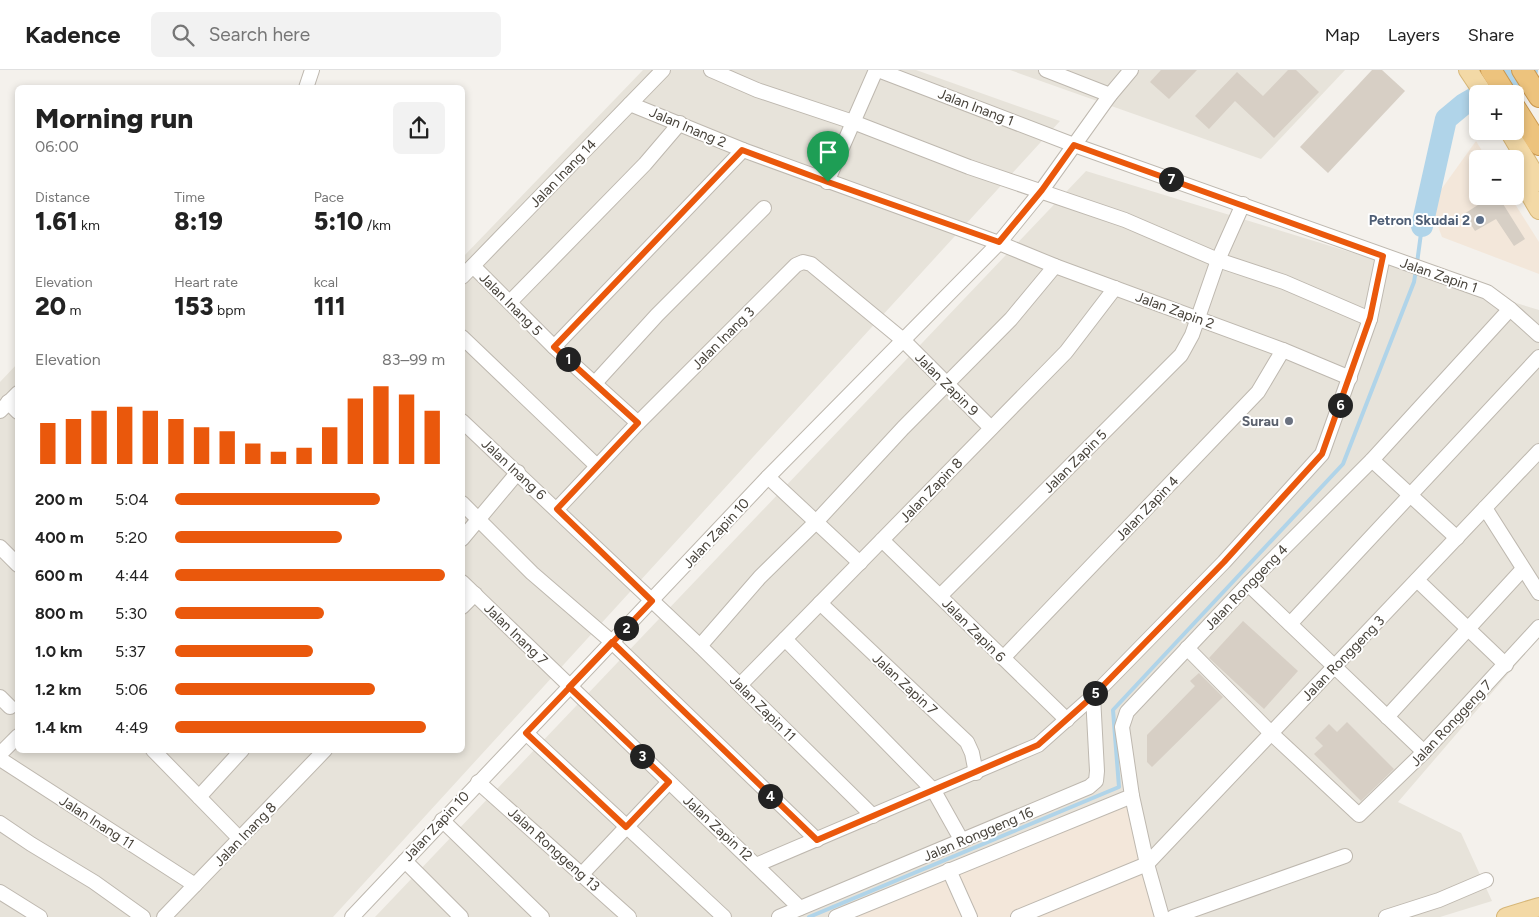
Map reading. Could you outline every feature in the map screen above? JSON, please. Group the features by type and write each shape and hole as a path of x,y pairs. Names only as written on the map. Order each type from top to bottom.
{"highway":[{"path":"1491,70 1500,85"},
{"path":"1522,70 1539,97"},
{"path":"1524,121 1539,145"}],"main road":[{"path":"1468,70 1478,85"},
{"path":"1514,140 1539,182"},
{"path":"1524,184 1539,210"},
{"path":"1506,917 1539,907"}],"street":[{"path":"307,85 312,70"},
{"name":"Jalan Inang 14","path":"465,274 663,70"},
{"path":"711,70 757,90 853,122 969,167 1042,190 1126,220 1218,260 1284,282 1370,318"},
{"path":"828,182 877,70"},
{"name":"Jalan Inang 1","path":"877,70 1074,145"},
{"path":"1046,70 1110,95"},
{"name":"Jalan Zapin 10","path":"352,917 768,477 999,242 1042,190 1110,95 1131,70"},
{"name":"Jalan Inang 2","path":"630,104 742,150 999,242"},
{"path":"510,302 645,164 680,124"},
{"name":"Jalan Zapin 1","path":"1074,145 1487,292 1510,309 1539,335"},
{"path":"554,347 742,150"},
{"name":"Jalan Zapin 5","path":"940,596 1181,355 1198,318 1218,260 1243,204"},
{"path":"595,383 657,315 764,208"},
{"name":"Jalan Zapin 2","path":"999,242 1055,266 1283,350 1350,378"},
{"path":"756,865 934,791 1038,745 1093,696 1224,562 1322,454 1350,378 1388,258"},
{"name":"Jalan Inang 3","path":"557,509 638,423 796,265 803,262 811,264 903,340"},
{"name":"Jalan Inang 5","path":"473,266 554,347 638,423"},
{"path":"700,646 760,577 816,522 946,384 1011,319 1055,266"},
{"name":"Jalan Zapin 8","path":"740,685 1066,352 1116,288"},
{"name":"Jalan Ronggeng 4","path":"1162,917 1146,864 1132,796 1122,727 1126,712 1248,584 1372,460 1510,309"},
{"path":"465,340 597,466"},
{"name":"Jalan Zapin 9","path":"903,340 991,428"},
{"name":"Jalan Zapin 4","path":"1003,658 1258,392 1283,350"},
{"path":"1290,624 1539,357"},
{"name":"Jalan Inang 6","path":"465,423 652,601"},
{"name":"Jalan Ronggeng 3","path":"1146,864 1485,508 1538,457"},
{"path":"1372,460 1457,538"},
{"path":"465,535 518,472"},
{"path":"768,477 860,562"},
{"path":"465,506 532,573 612,642 817,840"},
{"path":"1485,508 1539,593"},
{"name":"Jalan Zapin 6","path":"882,540 1067,720"},
{"path":"0,547 15,562"},
{"path":"1387,717 1523,569"},
{"path":"1417,580 1506,665"},
{"path":"1248,584 1424,752"},
{"name":"Jalan Inang 7","path":"465,585 569,687"},
{"path":"465,604 475,594"},
{"name":"Jalan Zapin 11","path":"652,601 873,816"},
{"name":"Jalan Zapin 7","path":"820,603 967,742 972,753 976,773"},
{"name":"Jalan Ronggeng 7","path":"1271,733 1359,815 1424,752 1539,627"},
{"path":"784,639 934,791 962,841"},
{"path":"1187,648 1271,733"},
{"name":"Jalan Zapin 12","path":"569,687 800,908"},
{"name":"Jalan Ronggeng 16","path":"779,917 1089,787 1096,781 1093,696"},
{"path":"526,733 724,917"},
{"path":"0,754 15,739"},
{"path":"160,753 240,839"},
{"path":"199,797 239,753"},
{"name":"Jalan Inang 8","path":"164,917 322,753"},
{"name":"Jalan Inang 11","path":"0,759 195,885"},
{"name":"Jalan Ronggeng 13","path":"478,782 629,917"},
{"path":"582,874 669,782"},
{"name":"Jalan Ronggeng 16","path":"836,917 1132,796"},
{"path":"442,820 542,917"},
{"path":"0,823 30,844 94,882 142,917"},
{"path":"1173,917 1345,856"},
{"path":"404,860 461,917"},
{"path":"1018,917 1146,864"},
{"path":"949,870 970,917"},
{"path":"1386,917 1401,914 1486,880"},
{"path":"0,892 40,917"}],"shaded area":[{"path":"643,70 916,70 1060,121 333,917 0,917 0,382 15,366 15,753 465,753 465,255"},
{"path":"1010,70 1345,70 1261,159"},
{"path":"1476,141 1482,150 1470,150"},
{"path":"1469,151 1469,205 1516,205 1539,242 1539,274 1442,237 1430,205"},
{"path":"1086,171 1539,310 1539,638 1398,802 1461,833 1492,901 1440,917 375,917"},
{"path":"1128,802 1157,917 847,917"}],"building":[{"path":"1161,70 1197,70 1169,99 1150,82"},
{"path":"1288,70 1296,70 1319,92 1274,138 1235,101 1209,129 1195,116 1237,72 1263,96"},
{"path":"1372,70 1382,70 1405,91 1328,173 1300,147"},
{"path":"1478,205 1504,205 1525,239 1514,246 1496,219 1475,231 1464,214"},
{"path":"1243,621 1298,671 1264,709 1209,658"},
{"path":"1199,673 1223,697 1152,767 1147,762 1147,735 1195,686 1190,681"},
{"path":"1347,722 1394,769 1361,801 1314,754 1323,746 1315,738 1329,724 1337,732"}],"waterway":[{"path":"1499,85 1527,70"},
{"path":"1422,226 1446,119 1469,101"},
{"path":"1417,263 1422,226"},
{"path":"809,917 1119,787 1113,710 1343,464 1414,282 1416,270"}],"place":[{"name":"Petron Skudai 2","path":"1480,220"},
{"name":"Surau","path":"1289,421"}],"route":[{"path":"828,182 742,150 554,347 638,423 557,509 652,601 569,687 526,733 626,827 669,782 569,687 612,642 686,716 817,840 1038,745 1093,696 1224,562 1322,454 1370,318 1380,279 1383,256 1243,204 1074,145 1042,190 999,242 828,182"}]}
